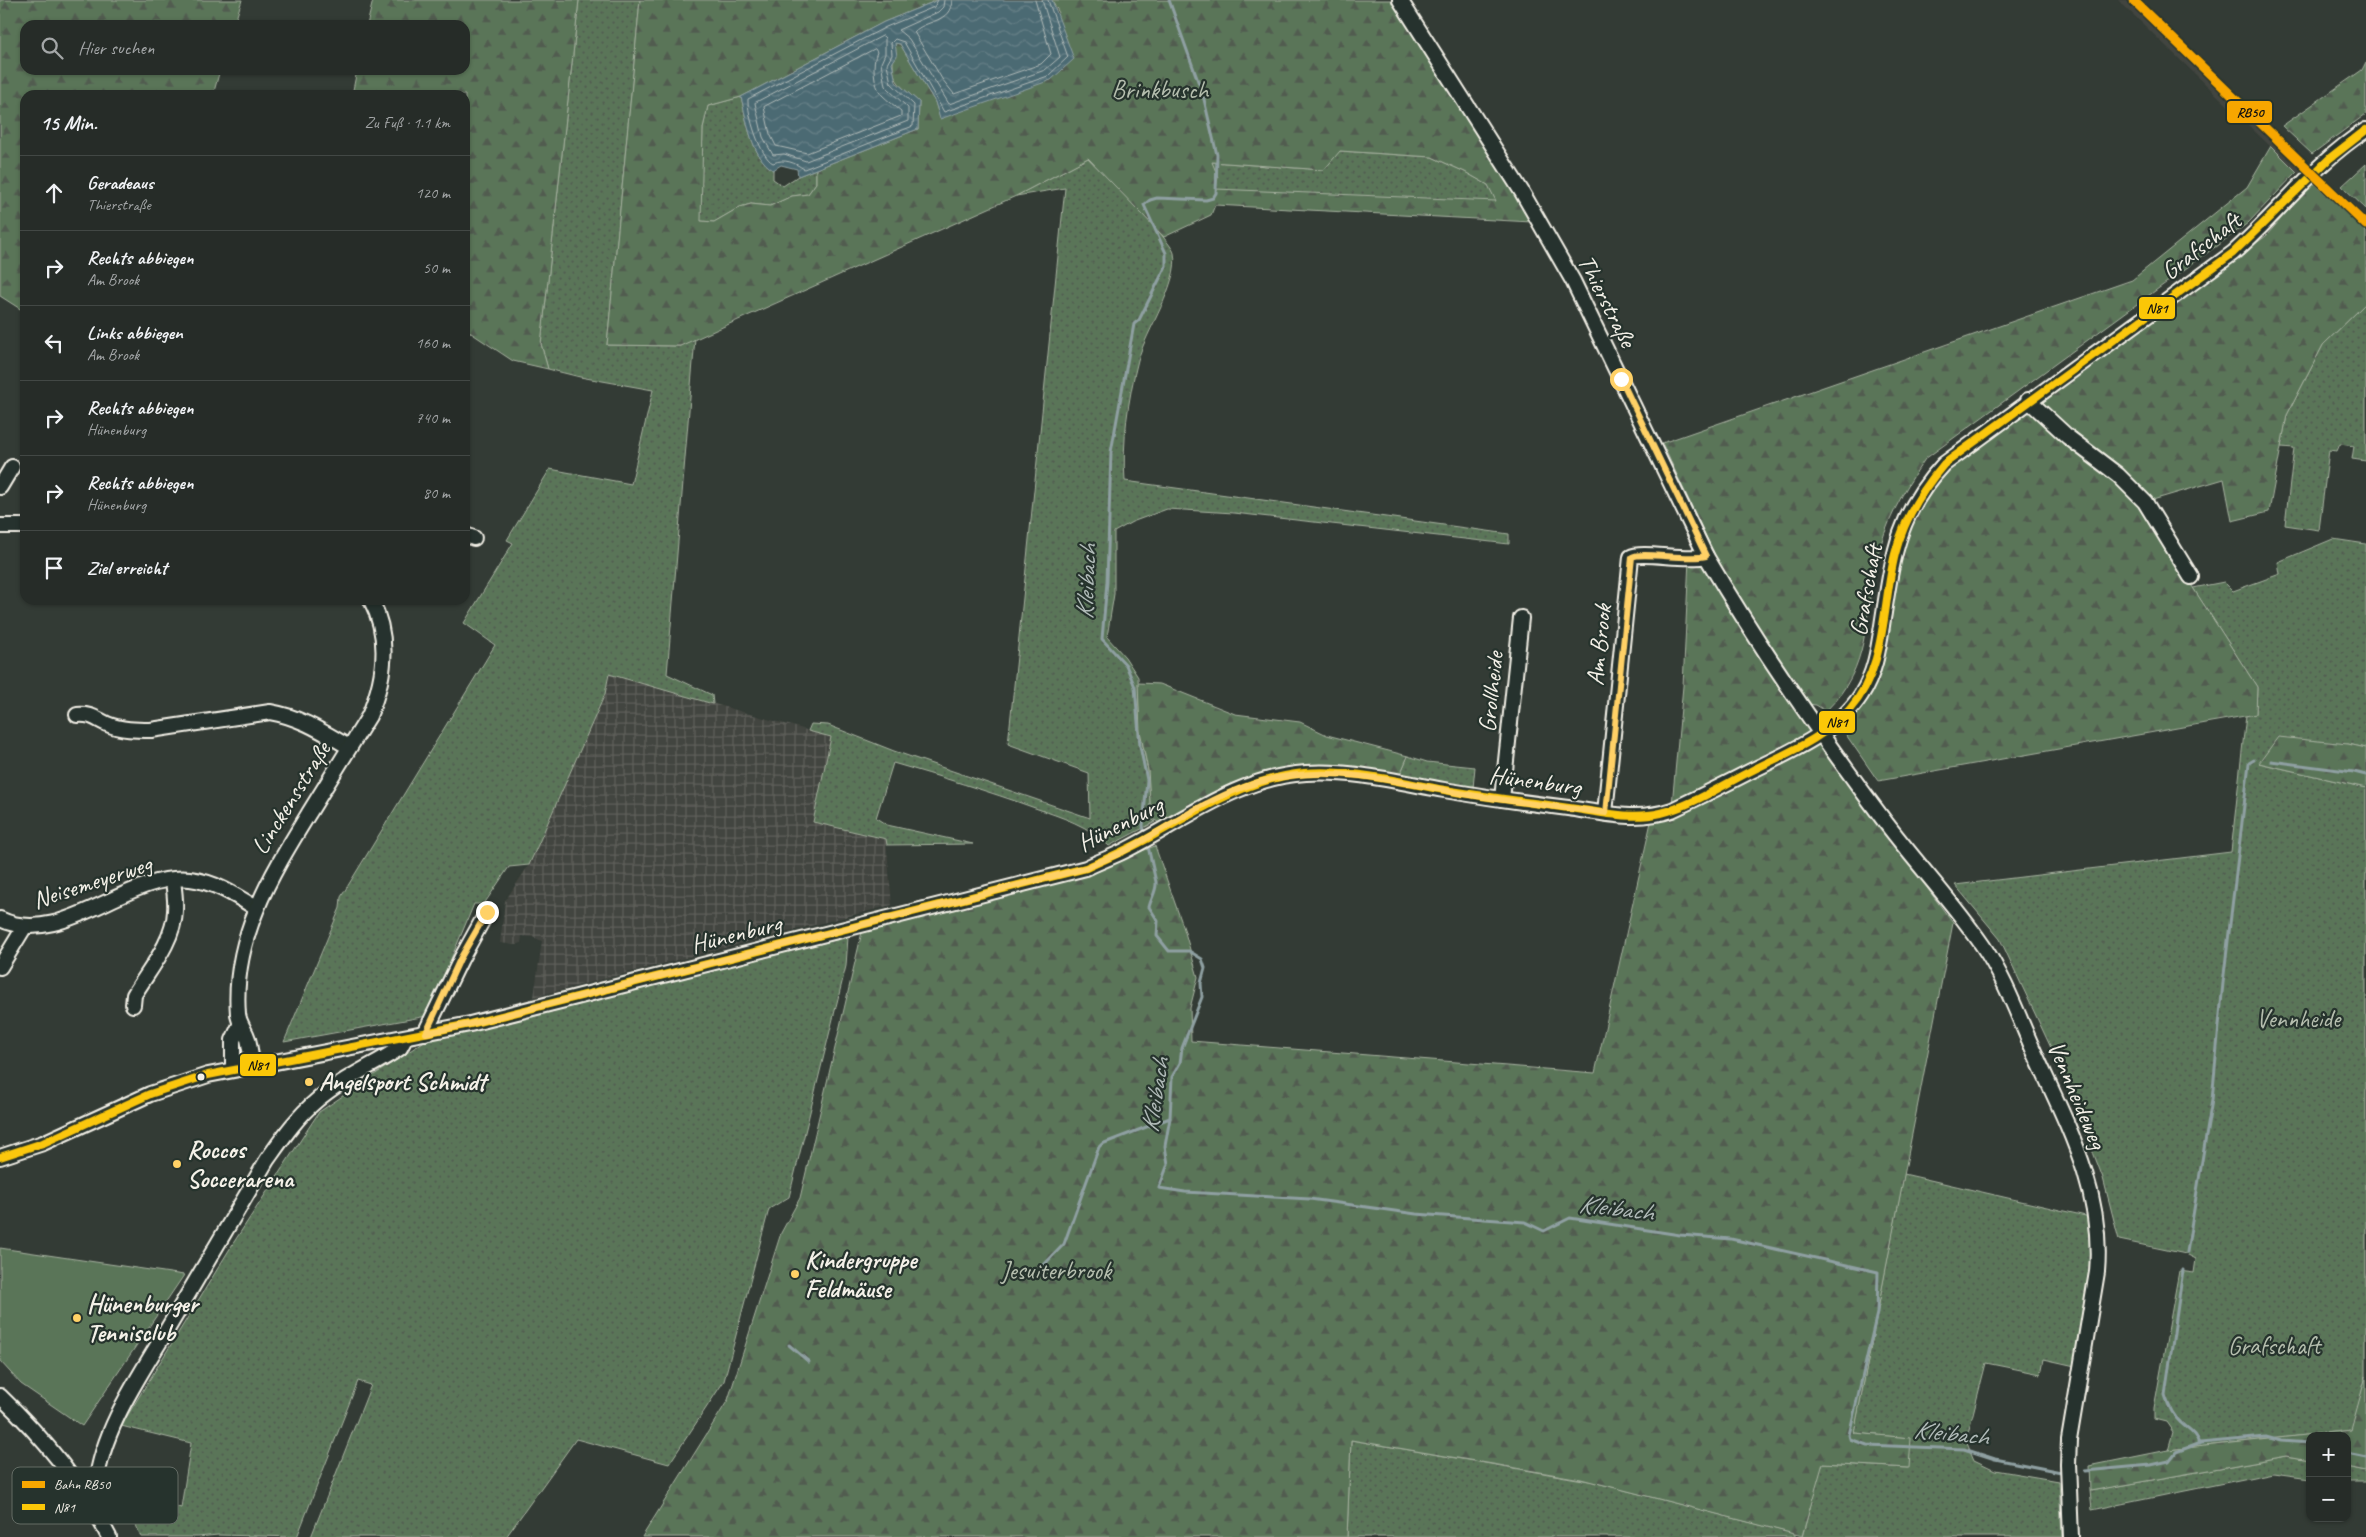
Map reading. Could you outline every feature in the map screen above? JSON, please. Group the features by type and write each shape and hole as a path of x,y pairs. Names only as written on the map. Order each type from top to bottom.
{"street":[{"name":"Thierstraße","path":"1400,0 1522,192 1564,266 1706,556 1730,597 1821,732"},
{"name":"Grafschaft","path":"1821,732 1850,710 1861,696 1870,679 1880,639 1893,558 1902,528 1914,501 1927,482 1944,464 2028,400 2233,253 2260,230 2326,159 2366,130"},
{"path":"2028,400 2068,437 2118,475 2144,502 2191,577"},
{"path":"0,487 12,467"},
{"path":"0,526 20,526"},
{"name":"Am Brook","path":"1606,813 1632,557 1640,555 1689,559 1706,556"},
{"name":"Linckensstraße","path":"252,1065 248,1039 240,1025 238,1005 241,963 256,908 272,872 371,711 377,696 383,669 382,629 373,605"},
{"name":"Grollheide","path":"1502,799 1521,618"},
{"path":"77,716 90,715 108,724 133,730 152,730 270,712 303,720 349,747"},
{"name":"Hünenburg","path":"0,1158 43,1143 150,1094 233,1068 426,1033 585,995 1086,868 1142,841 1243,787 1274,778 1306,773 1362,776 1502,799 1606,813 1652,817 1672,810 1794,750 1821,732"},
{"name":"Vennheideweg","path":"1821,732 1883,819 1984,947 2003,980 2077,1147 2091,1191 2098,1223 2099,1247 2097,1272 2069,1440 2070,1537"},
{"name":"Neisemeyerweg","path":"0,919 25,926 53,923 159,882 188,879 210,882 256,908"},
{"name":"Neisemeyerweg","path":"134,1004 134,995 167,940 173,926 175,911 173,880"},
{"path":"426,1033 460,959 487,912"},
{"name":"Neisemeyerweg","path":"0,967 25,926"},
{"name":"Linckensstraße","path":"233,1068 233,1040 240,1025"},
{"path":"101,1467 111,1431 137,1382 255,1181 287,1131 317,1100 400,1048 406,1037"},
{"path":"0,1396 48,1445 65,1467"},
{"path":"101,1524 109,1537"}],"shaded area":[{"path":"2118,0 2140,0 2366,216 2366,232 2313,182 2297,172"},
{"path":"609,674 831,737 813,822 886,839 892,905 534,997 542,941 533,937 522,936 521,943 516,945 500,943 505,901 529,865 604,694"}],"green space":[{"path":"0,0 242,0 236,20 20,20 20,75 219,75 214,90 20,90 20,309 0,296"},
{"path":"373,0 579,0 541,344 548,369 513,361 470,332 470,90 353,90 356,75 470,75 470,20 368,20"},
{"path":"579,0 640,0 607,345 680,346 695,338 667,674 712,695 713,704 609,674 605,694 529,865 509,867 484,904 474,904 427,1016 284,1042 340,908 341,897 495,645 464,623 513,543 507,540 550,469 631,484 653,390 580,377 548,369 541,344"},
{"name":"Brinkbusch","path":"640,0 938,0 884,22 741,97 708,106 703,128 701,221 714,222 740,207 751,204 770,206 792,196 808,194 816,183 816,169 918,129 919,102 895,77 893,64 895,43 900,44 935,102 940,118 1059,13 1052,0 1396,0 1532,222 1215,205 1211,215 1164,237 1088,158 1016,196 680,346 607,345","holes":["1340,151 1432,157 1488,185 1496,201 1216,189 1218,177 1212,162 1324,170"]},
{"path":"2366,62 2366,114 2312,154 2282,126 2362,70"},
{"path":"741,97 751,137 760,156 773,170 773,179 783,186 798,176 816,169 816,183 808,194 792,196 770,206 751,204 740,207 714,222 700,221 703,128 708,106"},
{"path":"2271,146 2297,172 2248,223 1925,459 1902,495 1884,534 1876,562 1867,623 1859,659 1851,676 1841,694 1826,711 1816,705 1807,704 1734,596 1662,443 2132,280 2247,187"},
{"path":"1339,151 1432,157 1488,185 1497,202 1216,190 1212,162 1324,170"},
{"path":"1088,158 1162,235 1174,253 1175,265 1172,278 1142,348 1134,375 1125,436 1125,481 1509,534 1509,544 1234,513 1167,509 1132,522 1114,532 1114,594 1107,637 1125,657 1138,677 1140,731 1148,770 1151,817 1155,822 1109,846 1093,833 1065,819 982,790 893,763 876,818 887,825 973,844 887,845 886,839 813,822 831,737 808,731 811,724 828,725 894,751 1090,818 1089,773 1008,744 1065,188 1016,196"},
{"path":"2366,164 2366,209 2342,186"},
{"path":"2313,182 2366,232 2366,303 2323,345 2287,415 2269,512 2232,521 2224,479 2139,504 2257,687 2256,714 1878,781 1840,726 1864,703 1876,681 1883,655 1897,560 1919,502 1945,469 2266,236"},
{"path":"2366,303 2366,461 2352,459 2354,446 2340,444 2337,451 2329,450 2319,530 2285,525 2294,448 2281,447 2287,415 2323,345"},
{"name":"Vennheide","path":"2333,539 2366,544 2366,748 2348,744 2259,763 2366,788 2366,1376 2352,1430 2306,1432 2306,1435 2168,1450 2173,1432 2166,1422 2154,1419 2154,1408 2179,1271 2194,1273 2196,1259 2186,1254 2119,1240 2103,1178 2060,1067 2000,939 1955,885 2231,852 2246,715 2256,713 2257,687 2193,588 2224,582 2233,591 2280,574 2278,562"},
{"name":"Jesuiterbrook","path":"1702,557 1821,744 1953,923 1854,1433 1911,1438 1909,1468 1823,1463 1802,1536 1581,1479 1351,1440 1347,1537 642,1537 728,1400 781,1233 800,1198 862,932 1058,883 1155,846 1184,929 1198,977 1190,1008 1191,1041 1595,1073 1651,822 1671,816 1683,686 1689,559"},
{"path":"1138,683 1160,684 1235,714 1300,722 1327,735 1408,756 1399,777 1358,769 1326,766 1295,767 1275,772 1215,794 1159,823 1151,817 1148,770 1140,731"},
{"path":"2278,737 2348,744 2366,748 2366,788 2259,763"},
{"path":"1408,756 1427,762 1475,767 1473,788 1399,777"},
{"path":"848,937 846,966 789,1197 769,1209 724,1381 669,1464 576,1439 506,1537 311,1537 371,1385 358,1381 297,1537 218,1535 141,1537 136,1524 178,1524 178,1507 181,1508 191,1443 121,1426 234,1242 319,1112 426,1040"},
{"path":"1904,1174 2090,1217 2095,1248 2075,1366 2044,1359 2041,1374 1986,1363 1966,1441 1974,1460 1995,1470 2059,1481 2062,1537 1802,1537 1822,1463 1908,1468 1910,1438 1854,1433"},
{"name":"Hünenburger Tennisclub","path":"0,1248 184,1275 82,1426 21,1384 0,1361"},
{"path":"2366,1376 2366,1471 2351,1468 2351,1432 2333,1432 2351,1430"},
{"path":"2306,1435 2306,1459 2287,1456 2090,1491 2089,1466 2168,1450"},
{"path":"1351,1440 1589,1481 1795,1534 1795,1537 1347,1537"},
{"path":"2287,1456 2306,1459 2306,1477 2273,1473 2092,1510 2090,1491"},
{"path":"2351,1468 2366,1471 2366,1482 2351,1482"}],"water":[{"path":"938,0 1052,0 1074,59 1051,80 940,119 935,102 900,44 895,43 897,56 892,63 896,82 919,102 918,129 798,176 797,169 781,165 773,170 766,164 751,137 741,97 884,22"}],"waterway":[{"name":"Kleibach","path":"1145,836 1143,826 1147,780 1140,746 1135,687 1126,665 1102,639 1107,582 1111,452 1134,324 1139,320 1166,266 1166,253 1144,205 1150,200 1157,198 1206,200 1213,198 1216,193 1217,155 1203,95 1169,0"},
{"path":"2187,1252 2212,1100 2223,983 2249,763 2254,760"},
{"path":"2271,761 2366,775"},
{"name":"Kleibach","path":"1147,842 1156,882 1156,888 1149,907 1158,921 1157,936 1169,951 1189,951 1202,959 1205,968 1201,983 1202,997 1182,1048 1180,1063 1172,1077 1170,1118 1165,1146 1168,1164 1159,1188 1185,1192 1310,1199 1416,1214 1525,1222 1544,1231 1570,1218 1680,1235 1731,1239 1878,1272 1877,1313 1849,1435 1850,1439 1867,1445 1964,1449 1995,1459 2061,1472"},
{"path":"1040,1269 1064,1244 1099,1147 1102,1144 1170,1118"},
{"path":"2183,1270 2165,1395 2176,1417 2194,1434 2199,1444"},
{"path":"789,1345 809,1362"},
{"name":"Kleibach","path":"2085,1471 2151,1465 2169,1461 2176,1452 2200,1443 2266,1437 2281,1441 2306,1443"},
{"name":"Kleibach","path":"2351,1454 2366,1457"}],"rail line":[{"name":"RB50","path":"2133,0 2366,225"}],"transit line":[{"name":"N81","path":"0,1157 43,1143 150,1094 208,1075 470,1024 1086,868 1138,844 1202,808 1241,789 1282,776 1322,772 1375,777 1476,795 1626,816 1661,813 1683,806 1803,745 1840,720 1850,709 1862,692 1871,674 1877,655 1895,554 1903,529 1914,506 1944,464 2233,253 2330,158 2366,130"}],"place":[{"name":"Angelsport Schmidt","path":"309,1082"},
{"name":"Roccos Soccerarena","path":"177,1164"},
{"name":"Kindergruppe Feldmäuse","path":"795,1274"},
{"name":"Hünenburger Tennisclub","path":"77,1318"}],"route":[{"path":"487,912 460,959 426,1033 470,1024 758,952 1086,868 1123,851 1196,810 1243,787 1274,778 1306,773 1334,773 1472,795 1606,813 1630,562 1635,555 1689,559 1706,556 1621,379"}]}
